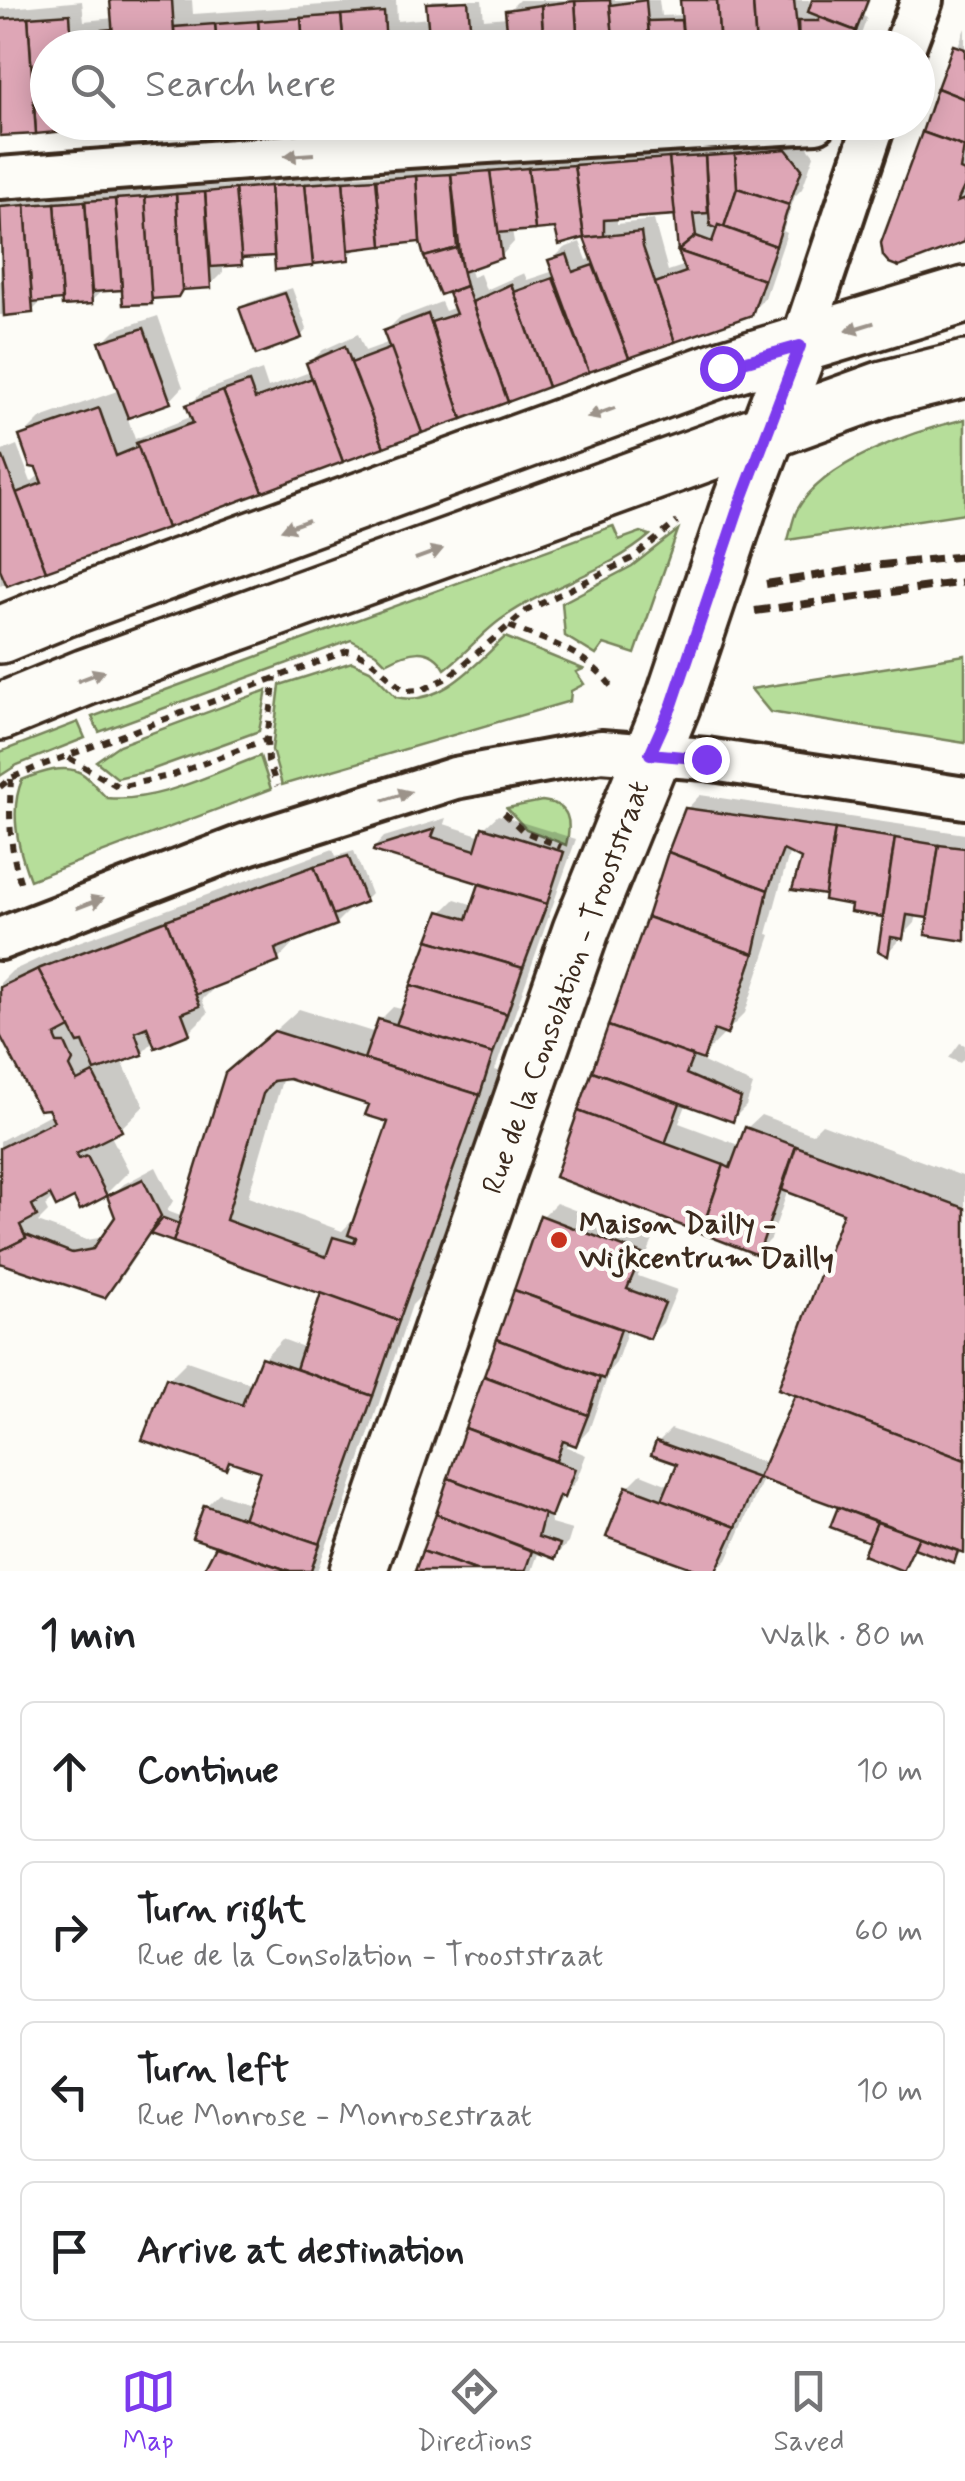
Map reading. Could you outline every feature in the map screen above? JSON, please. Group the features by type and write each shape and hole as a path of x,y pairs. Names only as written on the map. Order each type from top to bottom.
{"street":[{"path":"911,30 922,0"},
{"path":"0,178 522,140"},
{"name":"Rue de la Consolation - Trooststraat","path":"358,1571 581,930 672,705 738,509 800,346 856,140"},
{"path":"0,636 61,610 722,368 965,295"},
{"path":"0,712 86,677 884,389 965,369"},
{"path":"0,939 247,844 455,778 601,750 706,759 965,798"}],"path":[{"path":"0,787 96,740 347,651 370,659 405,691 422,690 449,678 526,611 633,558 678,522"},
{"path":"508,626 596,665 611,686"},
{"path":"275,677 267,739 268,761 277,786"},
{"path":"68,757 120,787 173,775 267,739"},
{"path":"12,778 9,826 21,884"},
{"path":"500,806 522,831 576,852"}],"green space":[{"path":"965,419 965,513 788,540 797,510 827,477 897,440"},
{"path":"613,526 619,540 641,532 650,535 616,559 521,606 445,669 433,656 418,652 386,663 351,640 99,732 92,717"},
{"path":"678,530 635,654 604,644 596,655 565,636 562,603 632,566"},
{"path":"505,637 583,669 576,672 584,684 571,691 570,701 282,785 272,750 280,685 352,662 370,670 396,697 427,696 456,681"},
{"path":"965,655 965,743 770,712 751,689"},
{"path":"267,690 259,731 148,771 117,778 96,761 119,745"},
{"path":"78,722 85,738 17,765 0,776 0,752"},
{"path":"260,756 271,789 30,880 17,830 16,804 22,780 70,769 84,775 107,798 146,796"},
{"path":"542,801 558,806 567,815 566,845 526,829 507,808"}],"building":[{"path":"110,0 172,0 174,30 112,30"},
{"path":"610,0 612,30 577,30 575,1"},
{"path":"646,0 648,30 612,30 610,5"},
{"path":"680,0 717,0 719,30 682,30"},
{"path":"717,0 753,0 755,30 719,30"},
{"path":"753,0 794,0 797,30 755,30"},
{"path":"812,0 868,0 856,30 808,12"},
{"path":"468,1 470,30 428,30 426,3"},
{"path":"575,1 577,30 543,30 541,5"},
{"path":"541,5 543,30 507,30 505,10"},
{"path":"384,12 385,30 342,30 341,15"},
{"path":"70,14 71,30 30,30 30,46 28,17"},
{"path":"341,15 342,30 302,30 301,18"},
{"path":"28,17 30,134 0,136 0,19"},
{"path":"819,17 853,30 798,30 798,21 819,21"},
{"path":"301,18 302,30 259,30 258,21"},
{"path":"681,20 682,30 649,30 648,21"},
{"path":"258,21 259,30 216,30 215,24"},
{"path":"215,24 216,30 174,30"},
{"path":"953,45 965,49 965,99 937,88"},
{"path":"937,88 965,99 965,147 935,137"},
{"path":"935,137 964,147 960,170 965,172 965,185 957,202 965,199 965,242 899,267 883,256 881,243 919,140 935,140"},
{"path":"786,149 802,169 789,205 737,188 735,154"},
{"path":"735,154 737,188 724,227 718,225 717,229 710,226 705,156"},
{"path":"705,156 708,213 693,214 696,236 678,251 669,158"},
{"path":"669,158 675,215 604,220 604,236 584,238 574,165"},
{"path":"574,165 584,238 559,245 555,228 535,230 528,168"},
{"path":"528,168 535,230 497,233 490,171"},
{"path":"490,171 502,258 462,272 451,174"},
{"path":"451,174 457,248 424,257 416,176"},
{"path":"416,176 420,242 382,246 376,179"},
{"path":"376,179 382,246 349,250 343,181"},
{"path":"343,181 349,260 313,264 305,184"},
{"path":"305,184 313,266 275,270 270,186"},
{"path":"270,186 274,256 241,258 235,189"},
{"path":"737,188 789,205 776,246 724,227"},
{"path":"235,189 242,265 211,267 205,192"},
{"path":"205,192 211,288 182,290 176,194"},
{"path":"176,194 182,290 178,297 151,299 145,197"},
{"path":"145,197 152,304 123,305 115,199"},
{"path":"115,199 122,290 92,292 85,201"},
{"path":"85,201 92,304 62,306 55,203"},
{"path":"55,203 62,300 32,303 25,205"},
{"path":"25,205 33,313 4,316 0,207"},
{"path":"718,225 776,246 764,280 678,251 696,236 712,242"},
{"path":"641,232 675,342 629,358 584,238"},
{"path":"457,248 466,286 440,295 424,257"},
{"path":"678,251 764,280 752,315 675,342 655,283 686,272"},
{"path":"567,254 573,272 593,265 629,358 589,372 548,260"},
{"path":"553,278 589,372 548,387 514,292"},
{"path":"511,284 548,387 508,402 472,302"},
{"path":"466,286 508,402 462,419 431,322 456,314 448,293"},
{"path":"285,293 302,338 256,355 239,308"},
{"path":"428,314 462,419 422,433 383,331"},
{"path":"144,328 171,403 128,418 99,342"},
{"path":"345,346 384,447 343,462 306,363"},
{"path":"391,348 422,433 384,447 351,363"},
{"path":"312,378 343,462 263,492 223,391 249,382 255,399"},
{"path":"223,391 263,492 167,528 136,443 193,423 186,405"},
{"path":"99,408 116,456 138,447 167,528 46,571 16,493 42,483 36,468 30,467 19,436"},
{"path":"3,457 46,571 7,586 0,570"},
{"path":"685,808 835,829 825,895 792,890 801,859 783,850 768,890 668,852"},
{"path":"482,827 564,852 547,904 373,851 435,829 432,837 475,850"},
{"path":"835,829 895,838 883,917 850,912 851,905 824,900"},
{"path":"895,838 939,845 928,918 907,915 903,939 891,937 888,956 878,951"},
{"path":"939,845 965,848 965,941 925,935"},
{"path":"668,852 768,890 754,954 647,917"},
{"path":"348,856 366,902 333,915 314,866"},
{"path":"314,866 337,925 275,949 279,962 195,995 166,920"},
{"path":"479,884 547,904 523,968 428,940 439,911 467,919"},
{"path":"647,917 754,954 727,1035 714,1030 703,1060 608,1026"},
{"path":"166,920 200,1006 182,1013 190,1034 155,1048 147,1027 135,1032 143,1055 95,1071 83,1042 78,1043 38,969"},
{"path":"428,940 523,968 507,1014 411,985"},
{"path":"38,969 70,1028 55,1036 58,1043 65,1043 77,1081 93,1073 122,1131 76,1154 79,1159 87,1156 107,1196 80,1210 74,1198 56,1207 50,1195 32,1205 37,1216 20,1225 26,1238 0,1251 0,1148 54,1121 48,1109 39,1110 0,1035 0,987"},
{"path":"411,985 507,1014 493,1054 396,1025"},
{"path":"378,1019 493,1054 480,1095 364,1059"},
{"path":"608,1026 693,1056 686,1074 741,1098 733,1122 592,1071"},
{"path":"274,1031 480,1095 399,1321 173,1242 225,1073","holes":["289,1079 369,1105 365,1115 388,1122 348,1235 356,1238 354,1243 333,1237 326,1257 226,1220 263,1094 273,1081"]},
{"path":"592,1071 680,1103 665,1144 578,1111"},
{"path":"578,1111 724,1165 701,1233 555,1177"},
{"path":"745,1127 796,1146 758,1255 701,1233 724,1165 730,1168"},
{"path":"796,1146 965,1208 965,1460 778,1389 843,1213 782,1190"},
{"path":"143,1179 161,1216 105,1298 0,1263 0,1251 26,1238 24,1234 72,1253 93,1249 115,1217 107,1196"},
{"path":"540,1215 642,1254 627,1289 665,1303 650,1339 514,1290"},
{"path":"163,1218 179,1224 173,1242 150,1234"},
{"path":"514,1290 621,1329 604,1379 497,1339"},
{"path":"321,1293 399,1321 373,1396 296,1369"},
{"path":"497,1339 600,1378 588,1415 484,1376"},
{"path":"261,1357 373,1396 320,1544 243,1519 260,1471 229,1461 226,1469 142,1440 166,1378 242,1405"},
{"path":"484,1376 588,1415 576,1446 563,1441 556,1461 465,1428"},
{"path":"795,1395 965,1460 964,1553 758,1478"},
{"path":"465,1428 575,1469 564,1498 559,1496 551,1517 448,1478"},
{"path":"656,1441 758,1478 736,1527 662,1500 677,1464 651,1455"},
{"path":"448,1478 544,1514 538,1537 560,1544 555,1559 436,1514"},
{"path":"626,1486 736,1527 716,1571 700,1571 606,1537"},
{"path":"204,1505 320,1544 311,1571 290,1571 192,1538"},
{"path":"838,1507 877,1522 869,1542 830,1527"},
{"path":"436,1514 532,1551 525,1571 478,1571 422,1551"},
{"path":"877,1522 919,1537 903,1571 863,1555"},
{"path":"919,1537 958,1551 954,1563 914,1548"},
{"path":"216,1546 290,1571 203,1571"},
{"path":"422,1551 478,1571 415,1571"}],"railway":[{"path":"766,584 965,556"},
{"path":"755,611 965,582"}],"place":[{"name":"Maison Dailly - Wijkcentrum Dailly","path":"559,1240"}],"route":[{"path":"706,759 650,754 672,705 738,509 800,346 722,368"}]}
